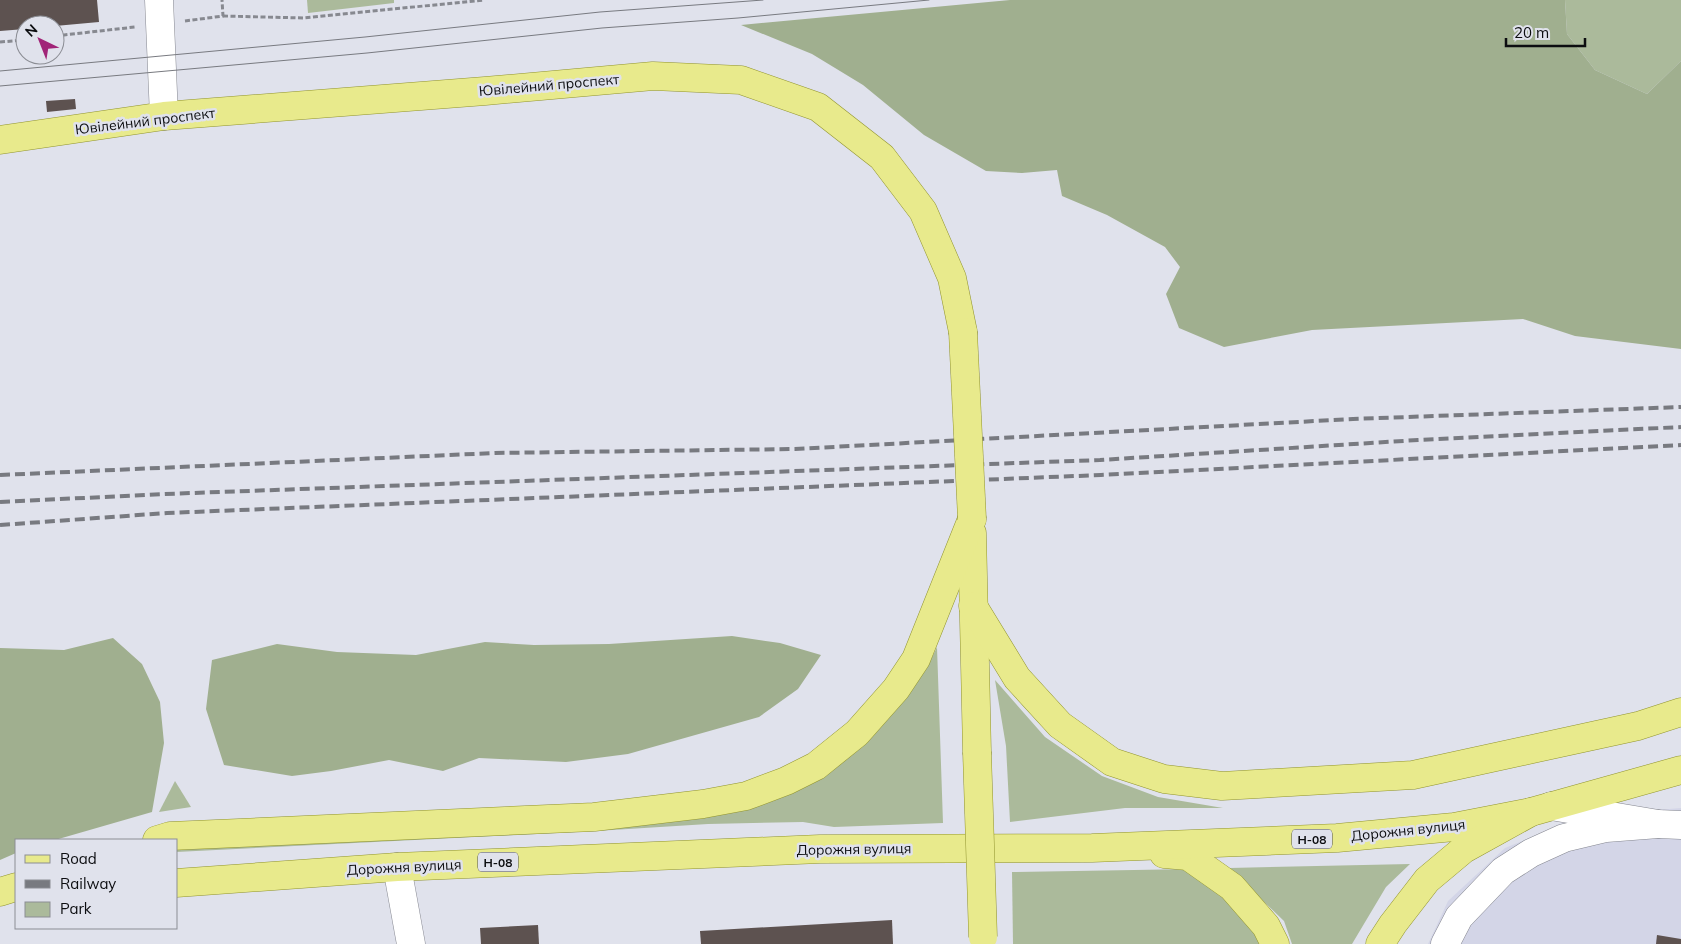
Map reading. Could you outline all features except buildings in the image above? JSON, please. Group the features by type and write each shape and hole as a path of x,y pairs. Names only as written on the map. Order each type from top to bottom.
{"main road":[{"name":"Ювілейний проспект","path":"0,140 164,116 653,76 741,80 818,107 882,157 923,211 952,278 963,332 972,519 983,941"},
{"path":"160,839 170,836 594,817 703,804 746,796 786,781 816,766 856,733 896,689 916,659 972,519"},
{"path":"973,606 1017,678 1060,725 1112,762 1164,779 1222,786 1413,775 1638,726 1681,712"},
{"name":"Дорожня вулиця","path":"178,883 397,867 820,849 1092,848 1337,838 1454,827 1541,809 1681,770"},
{"path":"1380,944 1427,880 1464,849 1541,809"},
{"path":"1092,848 1188,856 1232,887 1266,926 1275,944"},
{"path":"0,892 15,887"},
{"path":"0,897 15,896"}],"street":[{"path":"160,0 164,116"},
{"path":"1541,809 1670,824"},
{"path":"1445,944 1459,917 1503,871 1531,854 1564,838 1606,828 1670,824"},
{"path":"397,867 411,944"}],"path":[{"path":"223,16 303,18 484,0"},
{"path":"0,42 15,41"}],"shaded area":[{"path":"1681,808 1681,944 1428,944 1448,901 1505,848 1585,816"}],"green space":[{"path":"307,0 394,0 394,3 308,13"},
{"path":"1010,0 1565,0 1567,34 1595,70 1647,94 1681,61 1681,349 1575,336 1523,319 1312,330 1224,347 1179,328 1166,294 1180,267 1165,247 1107,215 1062,196 1057,170 1022,173 986,171 924,135 863,85 812,54 741,25"},
{"path":"1565,0 1681,0 1681,61 1647,94 1595,70 1567,34"},
{"path":"732,636 780,643 821,655 798,689 759,717 628,754 566,762 479,758 443,771 389,760 292,776 224,765 206,709 212,660 277,644 337,652 416,655 485,642 534,645 609,644"},
{"path":"113,638 142,664 160,702 164,743 152,812 58,839 15,839 15,853 0,860 0,648 64,650"},
{"path":"937,647 943,823 834,827 803,822 708,824 178,852 178,847 706,816 905,699 927,668"},
{"path":"995,680 1045,737 1102,776 1158,797 1223,808 1125,808 1010,822 1006,746"},
{"path":"175,781 191,807 159,812"},
{"path":"1410,864 1386,887 1352,944 1292,944 1284,921 1229,868"},
{"path":"1193,869 1228,897 1264,944 1013,944 1012,872"}],"tram line":[{"path":"0,71 365,37 600,12 763,0"},
{"path":"0,86 367,53 602,28 738,18 929,0"}],"railway":[{"path":"0,475 495,453 795,449 1353,419 1681,407"},
{"path":"0,502 165,494 1100,460 1418,440 1681,427"},
{"path":"0,525 167,513 1101,475 1681,445"}]}
